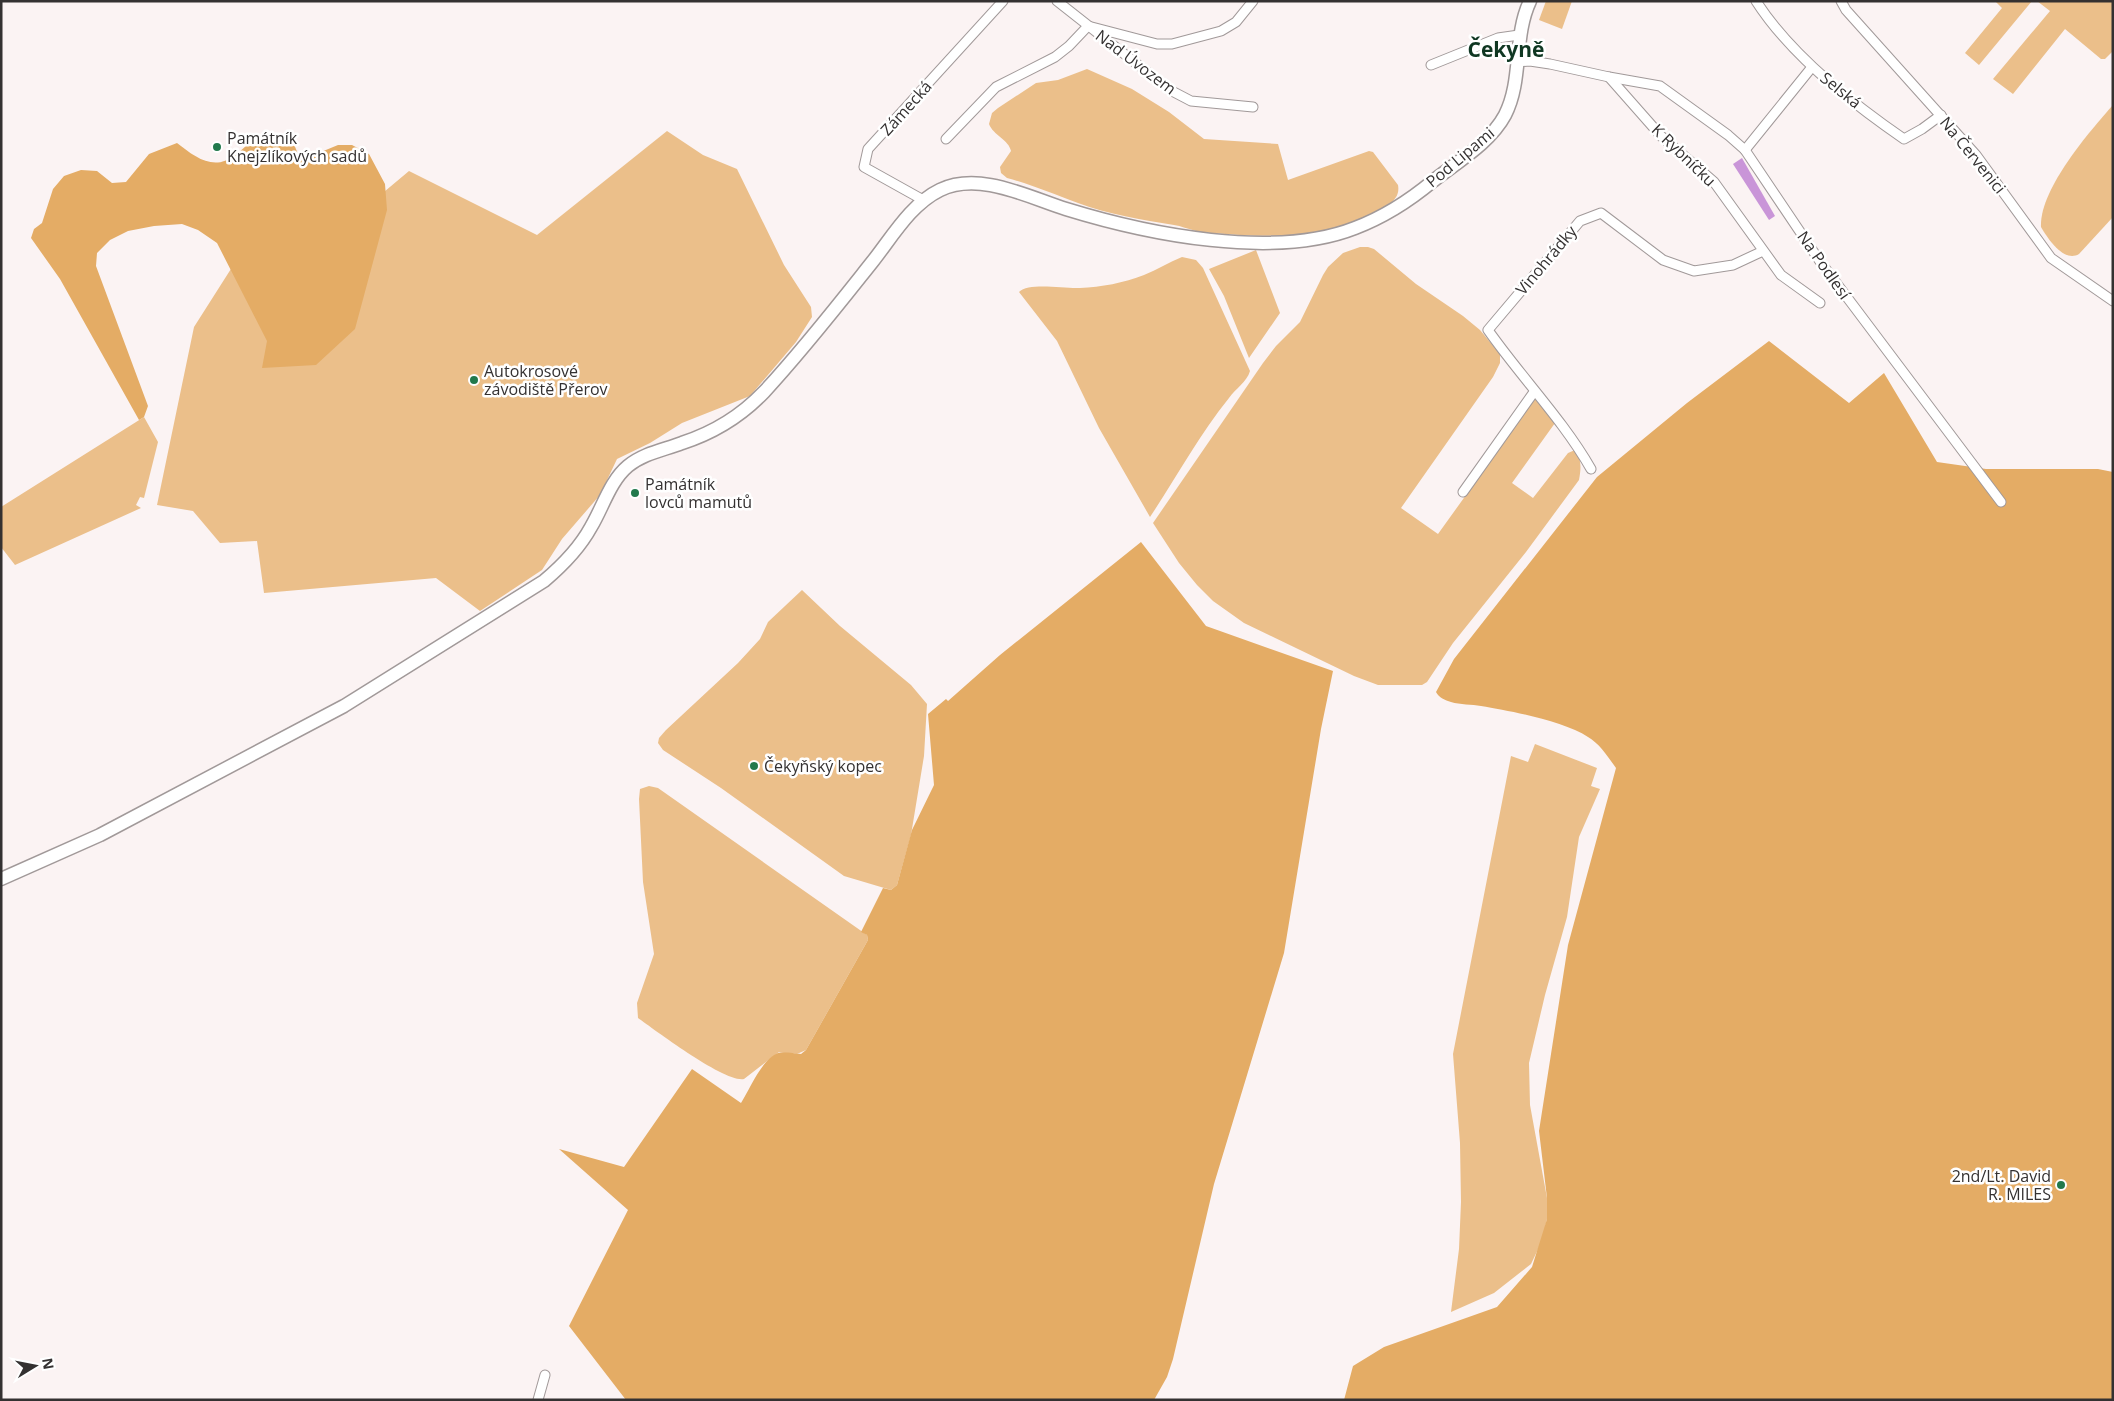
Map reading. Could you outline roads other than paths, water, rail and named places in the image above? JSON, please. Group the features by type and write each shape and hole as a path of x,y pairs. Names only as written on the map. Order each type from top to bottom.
{"main road":[{"name":"Pod Lipami","path":"1,879 100,835 344,706 544,581 567,561 580,546 613,486 626,468 648,454 689,441 712,430 752,403 812,336 903,223 925,201 939,191 950,187 982,184 1116,223 1232,241 1278,242 1311,239 1340,233 1378,218 1403,204 1488,137 1499,124 1508,108 1519,35 1530,1"}],"street":[{"name":"Zámecká","path":"925,201 864,167 868,148 1003,1"},
{"name":"Nad Úvozem","path":"1058,1 1170,90 1191,101 1253,108"},
{"path":"946,139 996,87 1055,57 1088,26 1158,44 1172,44 1221,31 1236,22 1253,1"},
{"name":"Selská","path":"1756,1 1778,32 1812,67 1904,139 1941,115"},
{"name":"Na Červenici","path":"1841,1 1846,10 1976,155 2051,258 2113,300"},
{"path":"1431,65 1498,38 1519,35"},
{"path":"1516,62 1550,64 1609,77"},
{"path":"1745,150 1812,67"},
{"name":"Na Podlesí","path":"1609,77 1660,86 1728,135 1745,150 1819,260 2001,502"},
{"name":"K Rybníčku","path":"1609,77 1661,136 1714,182 1781,275 1820,303"},
{"name":"Vinohrádky","path":"1591,469 1579,448 1488,330 1580,221 1600,213 1663,260 1694,271 1733,265 1763,251"},
{"path":"1464,492 1534,392"},
{"path":"538,1400 545,1375"}],"place":[{"name":"Památník Knejzlíkových sadů","path":"217,147"},
{"name":"Autokrosové závodiště Přerov","path":"474,380"},
{"name":"Památník lovců mamutů","path":"635,493"},
{"name":"Čekyňský kopec","path":"754,766"},
{"name":"2nd/Lt. David R. MILES","path":"2061,1185"}],"district":[{"name":"Čekyně","path":"1506,50"}]}
